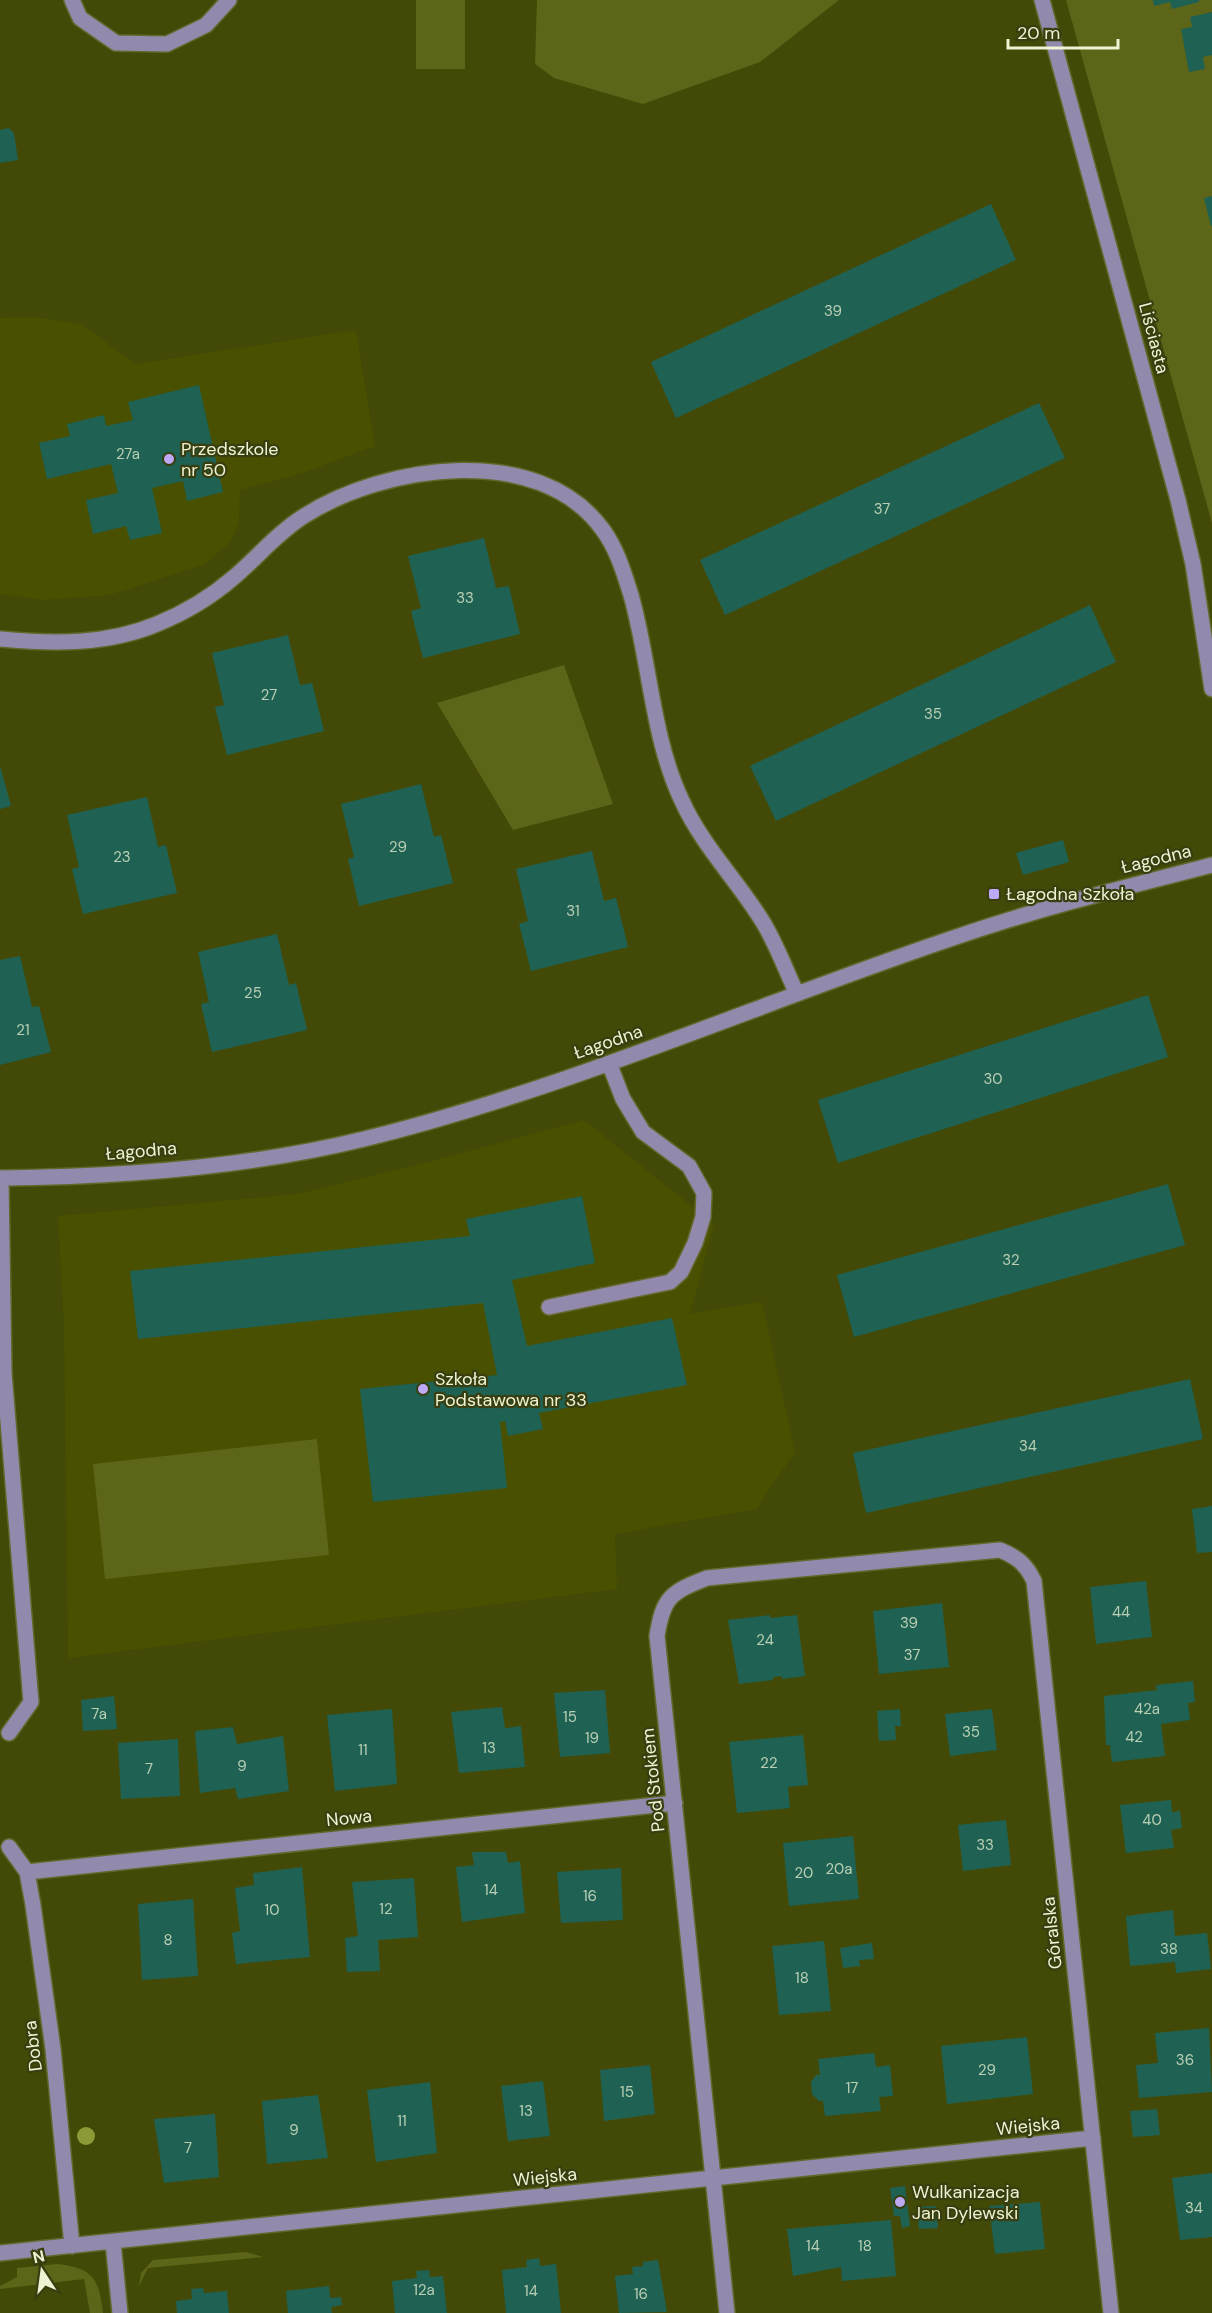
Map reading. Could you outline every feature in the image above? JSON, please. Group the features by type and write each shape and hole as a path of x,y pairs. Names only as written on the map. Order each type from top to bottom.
{"street":[{"path":"72,0 80,18 116,43 167,44 206,25 230,0"},
{"name":"Liściasta","path":"1042,0 1178,500 1195,575 1212,689"},
{"path":"0,639 51,644 105,639 156,625 186,611 232,579 270,542 302,517 334,499 388,479 405,475 475,470 515,476 554,490 586,509 604,531 615,552 640,626 660,729 682,802 700,833 762,921 797,994"},
{"name":"Łagodna","path":"0,1178 62,1177 168,1169 305,1151 433,1119 609,1063 958,936 1109,890 1212,865"},
{"path":"549,1307 670,1282 681,1272 703,1217 704,1193 689,1166 643,1132 623,1099 609,1063"},
{"path":"0,1178 4,1372 31,1702 9,1733"},
{"name":"Pod Stokiem","path":"727,2313 657,1636 661,1608 680,1588 707,1578 1000,1550 1015,1556"},
{"name":"Góralska","path":"1015,1556 1028,1567 1034,1581 1111,2313"},
{"name":"Nowa","path":"27,1872 675,1803"},
{"name":"Dobra","path":"9,1847 27,1872 53,2049 72,2246"},
{"name":"Wiejska","path":"0,2253 1093,2138"},
{"path":"113,2242 120,2313"}],"shaded area":[{"path":"416,0 465,0 465,69 416,69"},
{"path":"537,0 839,0 760,62 643,104 554,78 535,64"},
{"path":"1066,0 1212,0 1212,523"},
{"name":"Przedszkole nr 50","path":"36,317 81,324 135,364 356,330 375,446 302,473 240,490 239,523 230,543 203,565 109,595 44,600 0,594 0,318"},
{"path":"564,665 613,804 513,830 437,703"},
{"name":"Szkoła Podstawowa nr 33","path":"584,1120 714,1224 690,1314 762,1302 795,1452 756,1509 615,1534 617,1589 68,1658 64,1327 58,1216 297,1194 421,1164"},
{"path":"317,1439 329,1555 105,1579 93,1464"},
{"path":"246,2252 263,2257 148,2268 139,2286 141,2273 153,2260"},
{"path":"57,2264 79,2268 92,2277 99,2291 103,2313 90,2313 84,2279 0,2289 0,2286 17,2277 17,2268"}],"building":[{"path":"1153,0 1199,0 1199,2 1172,9 1170,2 1154,6"},
{"path":"1212,12 1212,55 1203,57 1205,69 1189,72 1181,29 1192,27 1190,17"},
{"path":"9,128 14,133 18,160 0,163 0,130"},
{"path":"1212,196 1212,226 1211,226 1204,198"},
{"path":"991,204 1016,260 676,418 651,362"},
{"name":"Przedszkole nr 50","path":"199,385 223,492 187,501 183,481 152,488 162,533 130,540 126,526 93,534 86,500 118,493 111,464 47,479 39,443 70,436 67,424 104,415 106,426 133,420 128,402"},
{"path":"1039,403 1065,458 725,615 700,560"},
{"path":"484,538 496,588 509,586 520,634 423,658 411,611 421,608 408,556"},
{"path":"1090,605 1116,662 776,821 750,766"},
{"path":"288,635 300,685 312,683 324,731 227,755 215,707 224,705 212,653"},
{"path":"0,766 11,806 0,809"},
{"path":"421,784 434,837 441,835 453,883 359,906 348,859 354,857 341,804"},
{"path":"147,797 158,847 166,845 177,893 83,914 72,869 79,867 67,815"},
{"path":"1063,840 1069,862 1023,875 1016,853"},
{"path":"592,851 604,901 616,898 628,947 531,971 519,924 528,921 516,869"},
{"path":"277,934 289,985 296,983 307,1030 212,1052 201,1004 209,1002 198,952"},
{"path":"20,956 32,1007 39,1006 51,1052 0,1065 0,960"},
{"path":"1148,995 1168,1057 838,1163 818,1100"},
{"path":"1168,1184 1185,1245 854,1337 837,1275"},
{"path":"582,1196 595,1263 512,1280 527,1346 672,1318 687,1385 539,1413 543,1429 508,1436 505,1421 500,1422 507,1488 373,1502 360,1389 497,1375 483,1303 138,1339 130,1271 470,1236 466,1219"},
{"path":"1190,1379 1203,1439 866,1513 853,1453"},
{"path":"1212,1506 1212,1552 1197,1553 1192,1509"},
{"path":"1146,1581 1152,1637 1096,1644 1090,1587"},
{"path":"942,1603 949,1667 879,1674 873,1611"},
{"path":"770,1615 770,1618 797,1615 805,1676 782,1679 782,1676 773,1677 773,1680 739,1684 728,1620"},
{"path":"1193,1681 1195,1702 1188,1703 1190,1720 1161,1724 1165,1756 1112,1762 1110,1745 1106,1745 1104,1696 1157,1690 1156,1685"},
{"path":"605,1690 610,1753 560,1757 554,1693"},
{"path":"114,1696 117,1729 83,1731 81,1700"},
{"path":"502,1707 505,1728 521,1726 525,1767 459,1773 451,1712"},
{"path":"392,1709 397,1784 335,1791 327,1715"},
{"path":"900,1709 901,1726 895,1726 896,1740 879,1741 877,1711"},
{"path":"992,1709 997,1750 950,1756 945,1714"},
{"path":"233,1727 237,1744 283,1736 289,1791 238,1799 235,1788 200,1793 195,1731"},
{"path":"803,1735 808,1785 788,1787 790,1808 737,1813 729,1742"},
{"path":"178,1739 180,1796 121,1799 118,1743"},
{"path":"1171,1800 1172,1812 1180,1811 1182,1828 1171,1830 1174,1848 1126,1853 1120,1805"},
{"path":"1006,1820 1011,1865 963,1871 958,1825"},
{"path":"853,1836 859,1899 789,1906 783,1843"},
{"path":"472,1852 506,1852 508,1863 520,1861 525,1913 462,1922 456,1867 474,1865"},
{"path":"302,1867 310,1957 236,1964 232,1933 240,1931 235,1888 254,1885 253,1873"},
{"path":"621,1868 623,1920 561,1923 557,1872"},
{"path":"414,1878 418,1937 378,1940 380,1971 347,1972 345,1938 358,1936 352,1882"},
{"path":"193,1899 198,1976 142,1980 138,1904"},
{"path":"1173,1910 1175,1936 1207,1933 1211,1969 1176,1973 1175,1962 1130,1966 1126,1916"},
{"path":"824,1941 831,2011 779,2015 772,1946"},
{"path":"872,1943 874,1959 859,1960 860,1966 843,1968 840,1948"},
{"path":"1209,2028 1212,2092 1139,2098 1136,2065 1158,2063 1155,2033"},
{"path":"1027,2037 1033,2094 947,2104 941,2046"},
{"path":"874,2053 876,2067 890,2065 893,2096 879,2097 881,2111 825,2116 823,2101 819,2101 812,2094 811,2082 816,2075 820,2075 818,2059"},
{"path":"650,2065 655,2114 604,2121 600,2070"},
{"path":"543,2081 550,2136 508,2141 501,2086"},
{"path":"430,2082 437,2153 376,2162 367,2090"},
{"path":"318,2095 328,2158 267,2164 262,2101"},
{"path":"1157,2109 1160,2135 1133,2137 1130,2111"},
{"path":"215,2114 219,2177 164,2183 154,2119"},
{"path":"1212,2173 1212,2237 1180,2240 1172,2178"},
{"name":"Wulkanizacja Jan Dylewski","path":"905,2186 910,2226 902,2228 900,2216 894,2216 890,2188"},
{"path":"1040,2202 1045,2249 995,2254 989,2206"},
{"path":"936,2206 938,2228 919,2229 917,2207"},
{"path":"891,2220 896,2276 842,2281 841,2267 793,2276 787,2229"},
{"path":"539,2258 540,2266 556,2264 561,2313 506,2313 502,2270 527,2267 526,2260"},
{"path":"658,2260 667,2312 619,2313 615,2276 633,2274 632,2267 643,2266 643,2262"},
{"path":"429,2270 430,2277 443,2276 447,2313 395,2313 392,2281 417,2278 416,2271"},
{"path":"329,2286 330,2298 341,2297 342,2305 331,2307 332,2313 288,2313 286,2291"},
{"path":"203,2288 204,2293 227,2291 229,2313 177,2313 176,2301 192,2299 191,2289"}],"place":[{"name":"Przedszkole nr 50","path":"169,459"},
{"name":"Łagodna Szkoła","path":"994,894"},
{"name":"Szkoła Podstawowa nr 33","path":"423,1389"},
{"name":"Wulkanizacja Jan Dylewski","path":"900,2202"}]}
